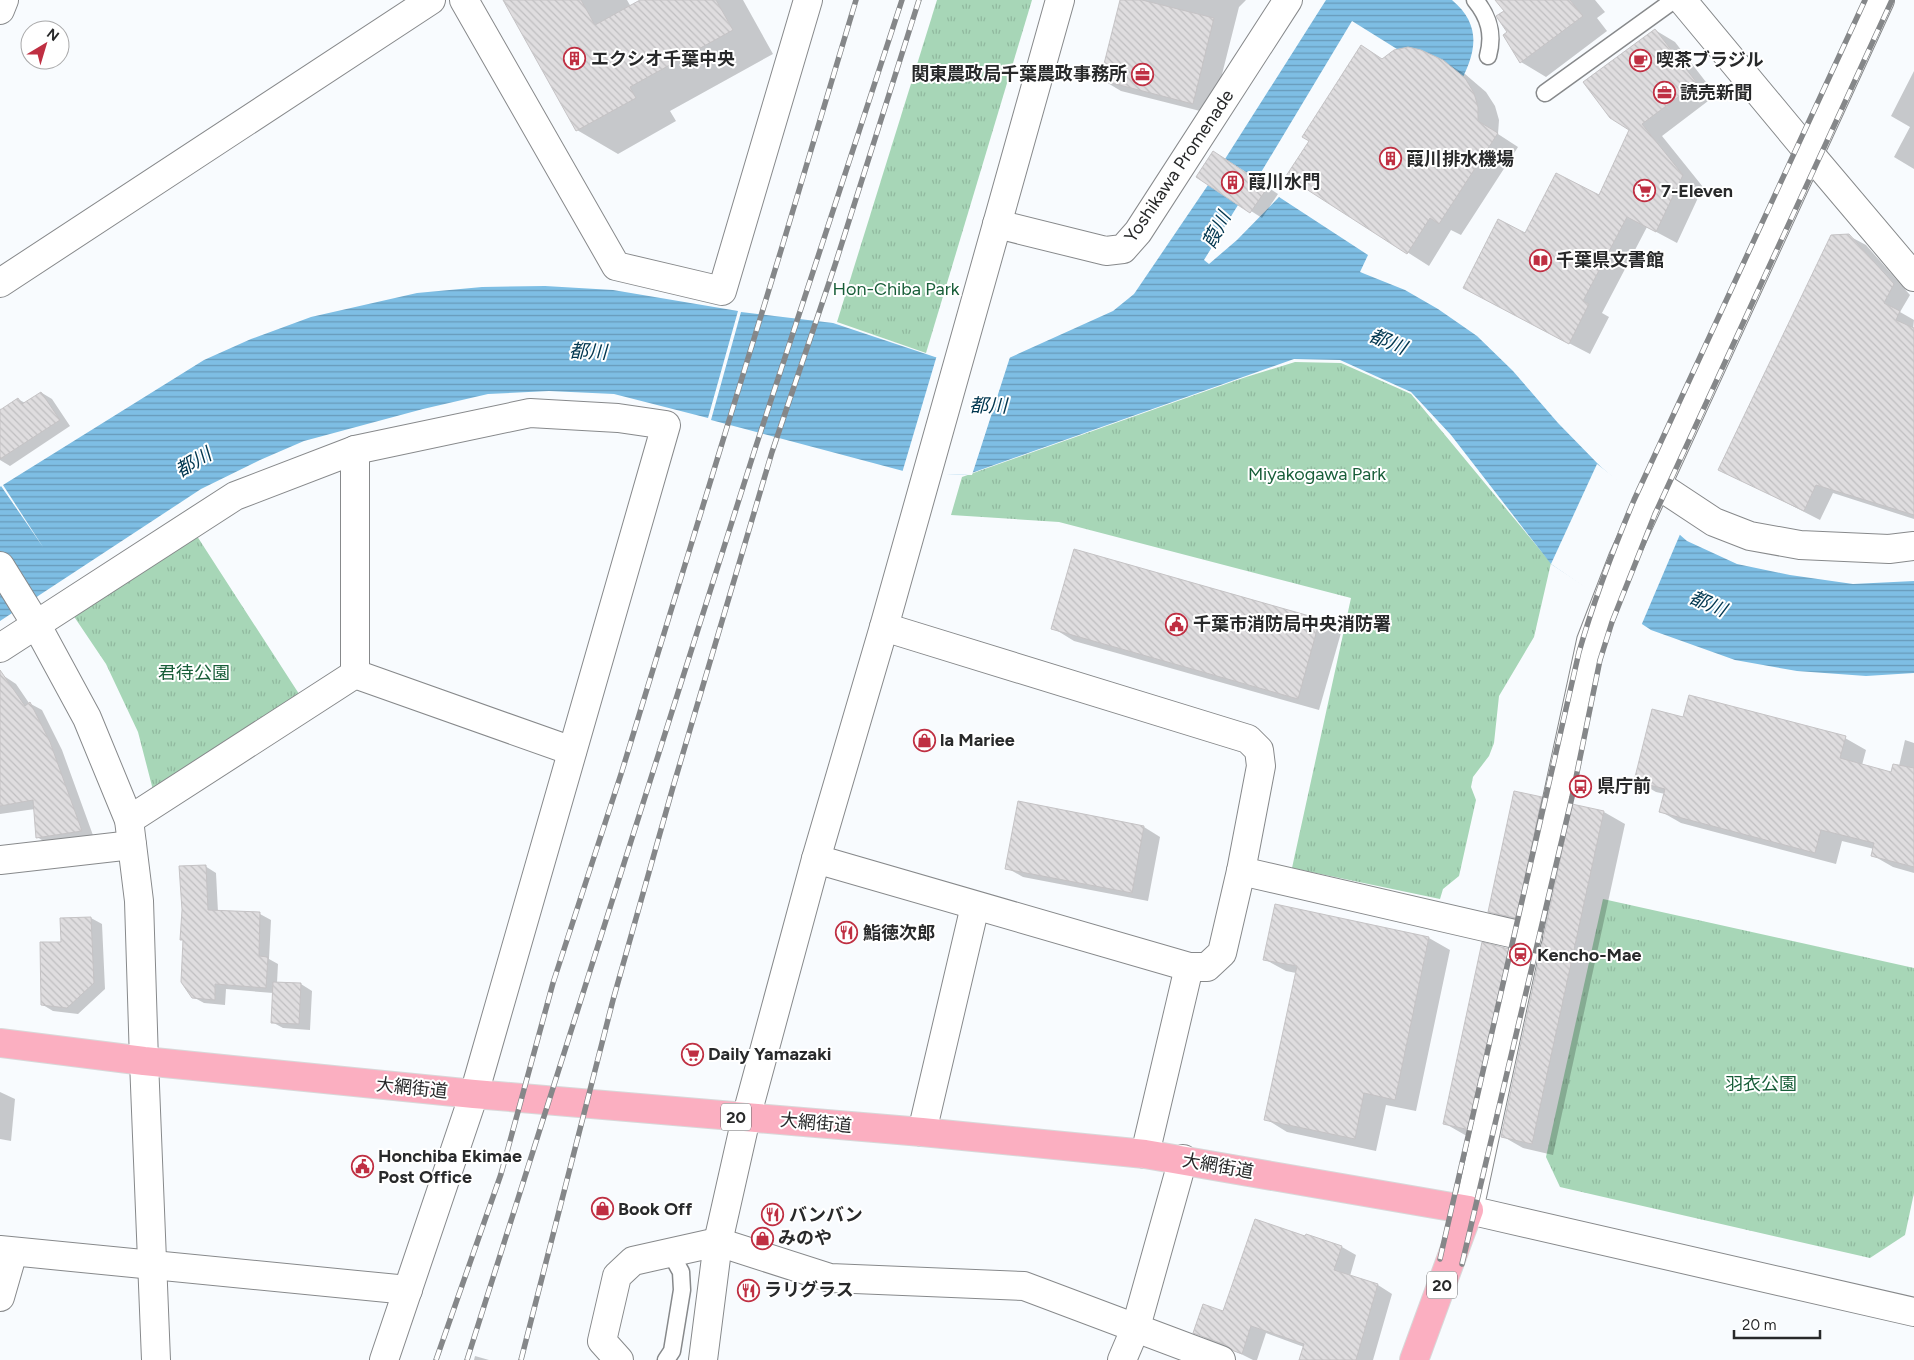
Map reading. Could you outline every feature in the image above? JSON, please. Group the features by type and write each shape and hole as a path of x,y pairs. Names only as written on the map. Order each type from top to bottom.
{"main road":[{"name":"大網街道","path":"0,1043 144,1061 474,1094 922,1132 1145,1154 1183,1159 1469,1210"},
{"name":"20","path":"1414,1360 1469,1210"}],"street":[{"path":"0,10 4,0"},
{"path":"1,281 431,0"},
{"path":"464,0 616,266 722,291 808,0"},
{"path":"702,1360 718,1242 746,1118 816,860 884,627 1060,0"},
{"name":"Yoshikawa Promenade","path":"997,224 1106,252 1123,249 1138,232 1288,0"},
{"path":"1682,0 1914,277"},
{"path":"1880,0 1623,558 1591,641 1469,1210 1914,1312"},
{"path":"0,648 235,496 355,450 530,413 618,418 666,425 474,1094 384,1360"},
{"path":"355,450 355,674"},
{"path":"1658,484 1714,522 1750,536 1800,545 1889,549 1914,546"},
{"path":"0,566 36,624 88,718 131,833 139,901 156,1360"},
{"path":"816,860 1189,967 1207,967 1222,953 1241,871 1261,766 1259,750 1248,739 884,627"},
{"path":"355,674 572,751"},
{"path":"0,860 131,833 355,674"},
{"path":"1241,871 1528,937"},
{"path":"922,1132 975,906"},
{"path":"1145,1154 1189,967"},
{"path":"1122,1360 1136,1327 1183,1159"},
{"path":"619,1360 602,1341 617,1276 633,1261 718,1242 830,1278 1024,1286 1221,1360"},
{"path":"0,1297 6,1251 408,1290"}],"lane":[{"path":"1475,0 1488,19 1492,42 1488,56"},
{"path":"1545,93 1674,0"},
{"path":"666,1360 672,1351 682,1290 681,1272 670,1252"}],"green space":[{"name":"Hon-Chiba Park","path":"937,0 1032,0 926,353 837,322"},
{"name":"Miyakogawa Park","path":"1295,362 1341,363 1411,394 1551,563 1534,637 1499,696 1494,743 1489,756 1473,777 1471,787 1476,800 1459,876 1443,889 1440,899 1292,868 1351,598 1059,522 951,515 962,477 1243,378"},
{"name":"君待公園","path":"195,533 301,697 153,790 138,732 106,664 73,615"},
{"name":"羽衣公園","path":"1603,899 1914,968 1914,1193 1905,1235 1870,1258 1560,1187 1546,1157"}],"water":[{"path":"1326,0 1452,0 1469,20 1472,31 1472,53 1469,64 1458,87 1352,21 1257,179 1225,159"},
{"path":"1208,185 1238,205 1204,260 1209,264 1237,240 1279,197 1368,255 1360,272 1405,290 1438,309 1477,336 1513,371 1558,423 1600,466 1687,541 1737,564 1790,575 1853,584 1914,581 1914,673 1866,676 1797,671 1735,660 1651,630 1551,564 1451,435 1411,392 1340,360 1294,359 966,475 907,472 711,420 741,312 833,323 935,357 981,364 1000,362 1113,311 1134,294"},
{"name":"都川","path":"545,286 613,290 738,311 708,418 614,394 549,391 488,394 423,409 304,441 201,489 0,621 0,487 43,547 3,485 204,360 251,339 311,317 417,293 482,287"}],"pier":[{"path":"1011,354 972,475 902,473 937,355 981,361 999,360"},
{"path":"1597,464 1639,496 1681,532 1641,626 1551,564"}],"building":[{"name":"エクシオ千葉中央","path":"503,0 581,0 595,25 640,0 716,0 733,30 630,87 636,98 576,131"},
{"path":"1120,0 1142,0 1214,18 1193,104 1100,80"},
{"path":"1495,0 1570,0 1583,16 1520,63 1503,35 1507,32 1496,16 1504,11"},
{"path":"1655,29 1697,83 1642,124 1683,175 1656,232 1627,217 1583,301 1589,304 1569,344 1463,288 1498,219 1525,233 1556,173 1599,195 1629,130 1610,118 1583,82"},
{"name":"葭川排水機場","path":"1361,45 1382,59 1394,50 1408,47 1421,50 1443,60 1465,78 1474,93 1478,107 1478,121 1498,133 1439,224 1430,218 1407,254 1286,176 1309,141 1302,137"},
{"name":"葭川水門","path":"1213,151 1268,187 1250,213 1196,177"},
{"path":"1849,234 1894,284 1884,303 1900,311 1896,320 1914,328 1914,515 1816,485 1804,511 1718,470 1831,235"},
{"path":"41,392 60,420 0,459 0,410 18,398 22,404"},
{"path":"1074,549 1320,619 1298,699 1051,629"},
{"path":"0,670 25,706 30,702 50,742 82,831 36,838 33,800 0,806"},
{"path":"1689,695 1846,736 1840,758 1891,772 1893,764 1914,768 1914,867 1871,856 1874,843 1821,830 1815,853 1659,812 1665,789 1634,781 1652,709 1683,717"},
{"path":"1514,791 1542,797 1516,918 1488,912"},
{"path":"1018,801 1144,826 1132,893 1005,869"},
{"path":"1572,804 1604,811 1532,1144 1501,1137"},
{"path":"206,865 208,910 260,912 259,956 268,957 266,988 215,984 215,1000 192,998 181,982 183,940 180,940 182,910 179,866"},
{"path":"1275,904 1429,937 1395,1100 1364,1093 1355,1139 1264,1120 1297,966 1263,960"},
{"path":"91,917 94,983 67,1008 41,1005 40,942 61,942 60,918"},
{"path":"1482,942 1509,949 1470,1130 1443,1124"},
{"path":"273,982 301,983 299,1024 271,1023"},
{"path":"1255,1219 1342,1246 1334,1270 1378,1284 1356,1360 1299,1360 1304,1344 1251,1326 1242,1354 1226,1345 1193,1333 1203,1304 1223,1311"}],"railway":[{"path":"436,1360 501,1174 553,983 622,771 856,0"},
{"path":"467,1360 755,449 902,0"},
{"path":"521,1360 613,1000 673,787 772,452 835,265 919,0"},
{"path":"1440,1259 1579,652 1591,613 1611,556 1634,500 1865,0"},
{"path":"1462,1264 1572,797 1600,660 1612,622 1655,514 1892,0"}],"place":[{"name":"エクシオ千葉中央","path":"575,59"},
{"name":"喫茶ブラジル","path":"1640,60"},
{"name":"関東農政局千葉農政事務所","path":"1143,74"},
{"name":"読売新聞","path":"1664,93"},
{"name":"葭川排水機場","path":"1390,159"},
{"name":"葭川水門","path":"1232,182"},
{"name":"7-Eleven","path":"1645,191"},
{"name":"千葉県文書館","path":"1540,260"},
{"name":"千葉市消防局中央消防署","path":"1177,624"},
{"name":"la Mariee","path":"924,740"},
{"name":"県庁前","path":"1581,786"},
{"name":"鮨徳次郎","path":"847,933"},
{"name":"Kencho-Mae","path":"1521,955"},
{"name":"Daily Yamazaki","path":"692,1054"},
{"name":"Honchiba Ekimae Post Office","path":"362,1166"},
{"name":"Book Off","path":"602,1209"},
{"name":"バンバン","path":"773,1215"},
{"name":"みのや","path":"762,1238"},
{"name":"ラリグラス","path":"748,1290"}],"water label":[{"name":"葭川","path":"1216,230"}]}
